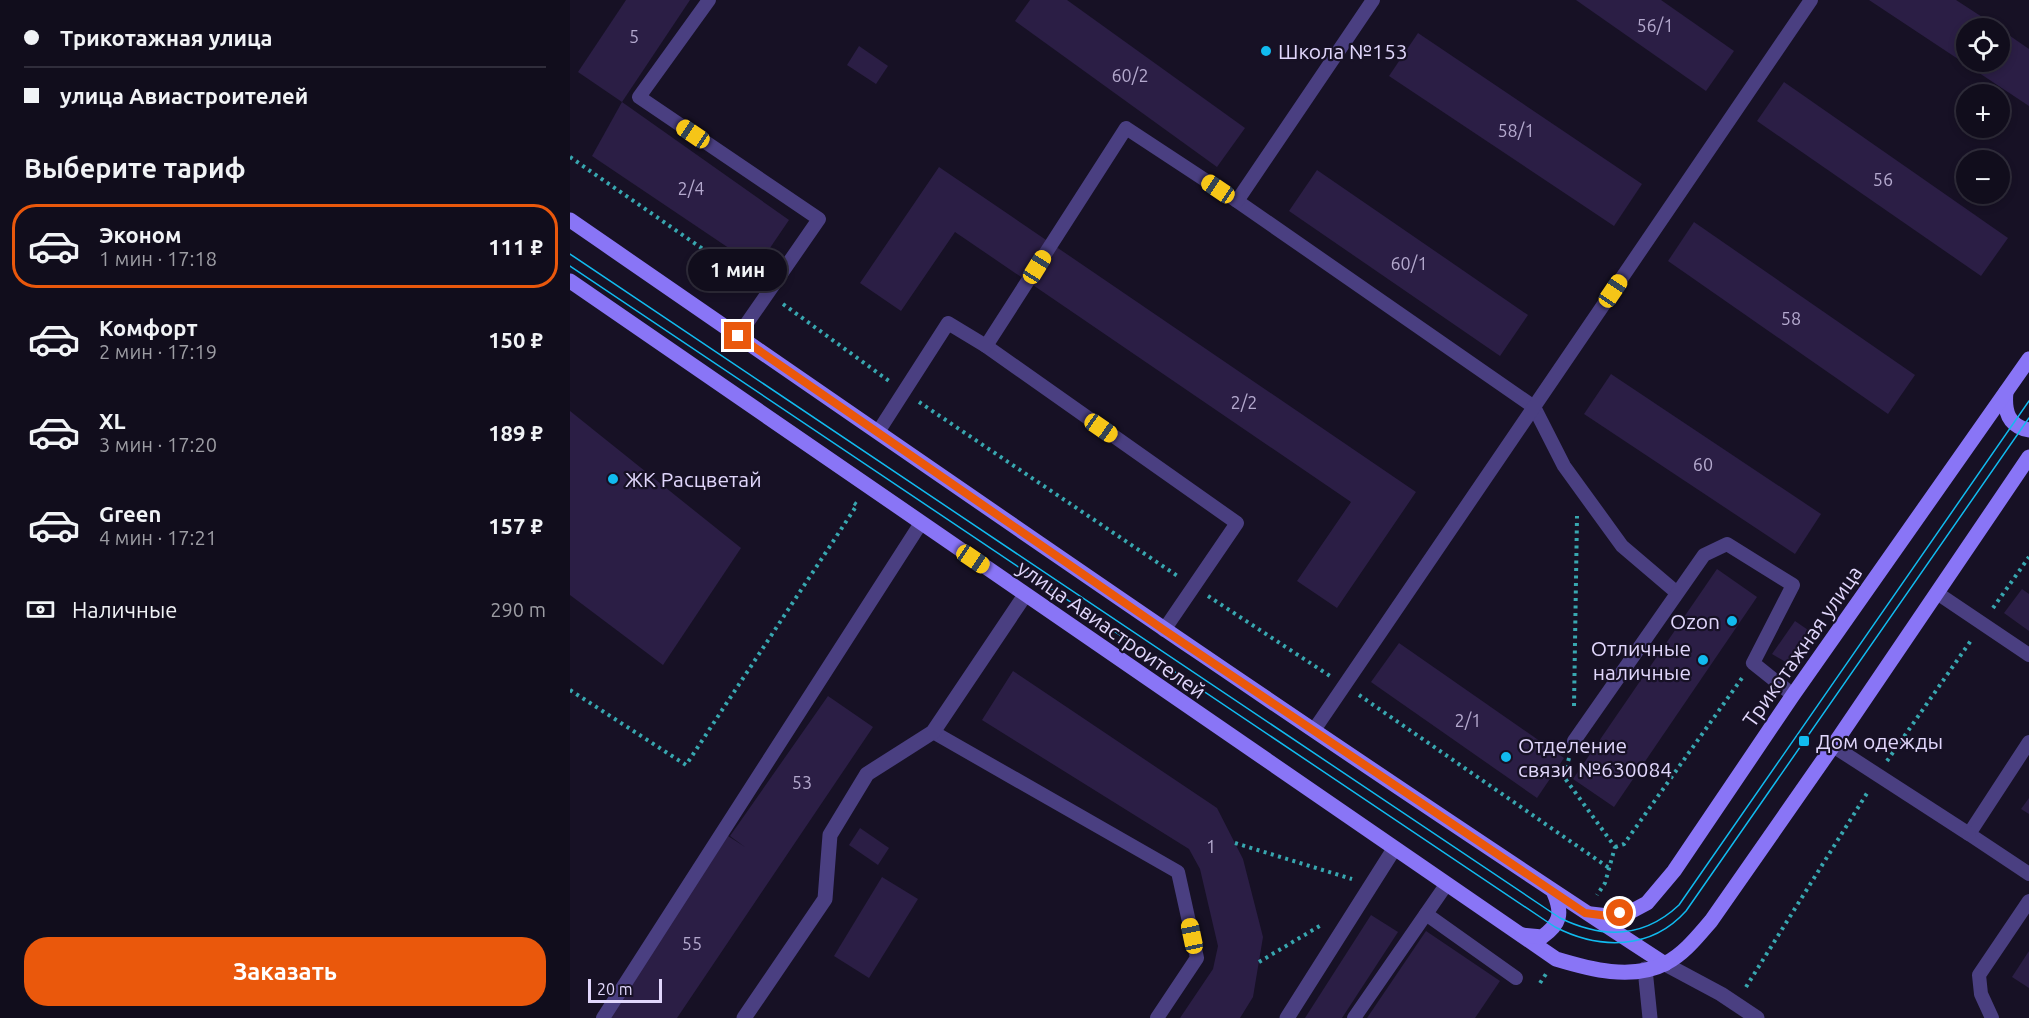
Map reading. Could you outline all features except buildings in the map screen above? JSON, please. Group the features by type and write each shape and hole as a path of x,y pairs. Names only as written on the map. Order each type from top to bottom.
{"main road":[{"name":"улица Авиастроителей","path":"570,220 1164,630 1554,893 1665,964"},
{"name":"улица Авиастроителей","path":"570,281 1556,959 1591,970 1617,972 1645,969"},
{"name":"Трикотажная улица","path":"1585,913 1608,916 1632,911 1653,897 1674,871 1793,695 2029,359"},
{"path":"2006,392 2004,406 2007,416 2022,428 2029,430"},
{"path":"1645,969 1665,964 1690,945 1711,921 2029,457"},
{"path":"1519,934 1542,938 1555,927 1560,918 1560,906 1554,893"}],"street":[{"path":"744,1018 825,899 830,836 867,774 933,732 1025,595"},
{"path":"1287,1018 1394,849"},
{"path":"1665,964 1721,994 1757,1018"},
{"path":"1645,969 1650,1018"}],"lane":[{"path":"709,0 639,97 819,219 738,336"},
{"path":"1237,201 1374,0"},
{"path":"1314,730 1343,684 1811,0"},
{"path":"986,346 1126,128 1237,201 1534,408 1564,466 1622,546 1676,592"},
{"path":"878,432 948,323 986,346 1237,523 1164,630"},
{"path":"603,1018 921,523"},
{"path":"1574,741 1704,555 1727,544 1793,585 1753,663 1793,695"},
{"path":"1937,593 2029,655"},
{"path":"933,732 1178,872 1197,958 1157,1018"},
{"path":"1969,834 2029,742"},
{"path":"1833,746 2029,874"},
{"path":"1354,1018 1446,885"},
{"path":"1992,1018 1980,994 1979,975 2029,901"},
{"path":"1426,914 1516,978"}],"path":[{"path":"570,157 903,391 1192,586 1343,684 1609,868"},
{"path":"570,690 686,765 857,505"},
{"path":"1615,847 1624,844 1753,663"},
{"path":"1235,843 1371,885"},
{"path":"1258,962 1330,920"}],"tram line":[{"path":"570,254 1560,918 1576,925 1607,932 1622,932 1652,924 1679,905 2029,401"},
{"path":"570,266 1555,927 1572,935 1607,942 1641,939 1657,933 1672,924 1686,911 2029,418"}],"place":[{"name":"Школа №153","path":"1266,51"},
{"name":"ЖК Расцветай","path":"613,479"},
{"name":"Ozon","path":"1732,621"},
{"name":"Отличные наличные","path":"1703,660"},
{"name":"Дом одежды","path":"1804,741"},
{"name":"Отделение связи №630084","path":"1506,757"}],"route":[{"path":"738,336 1164,630 1554,893 1585,913 1608,916 1620,913"}]}
